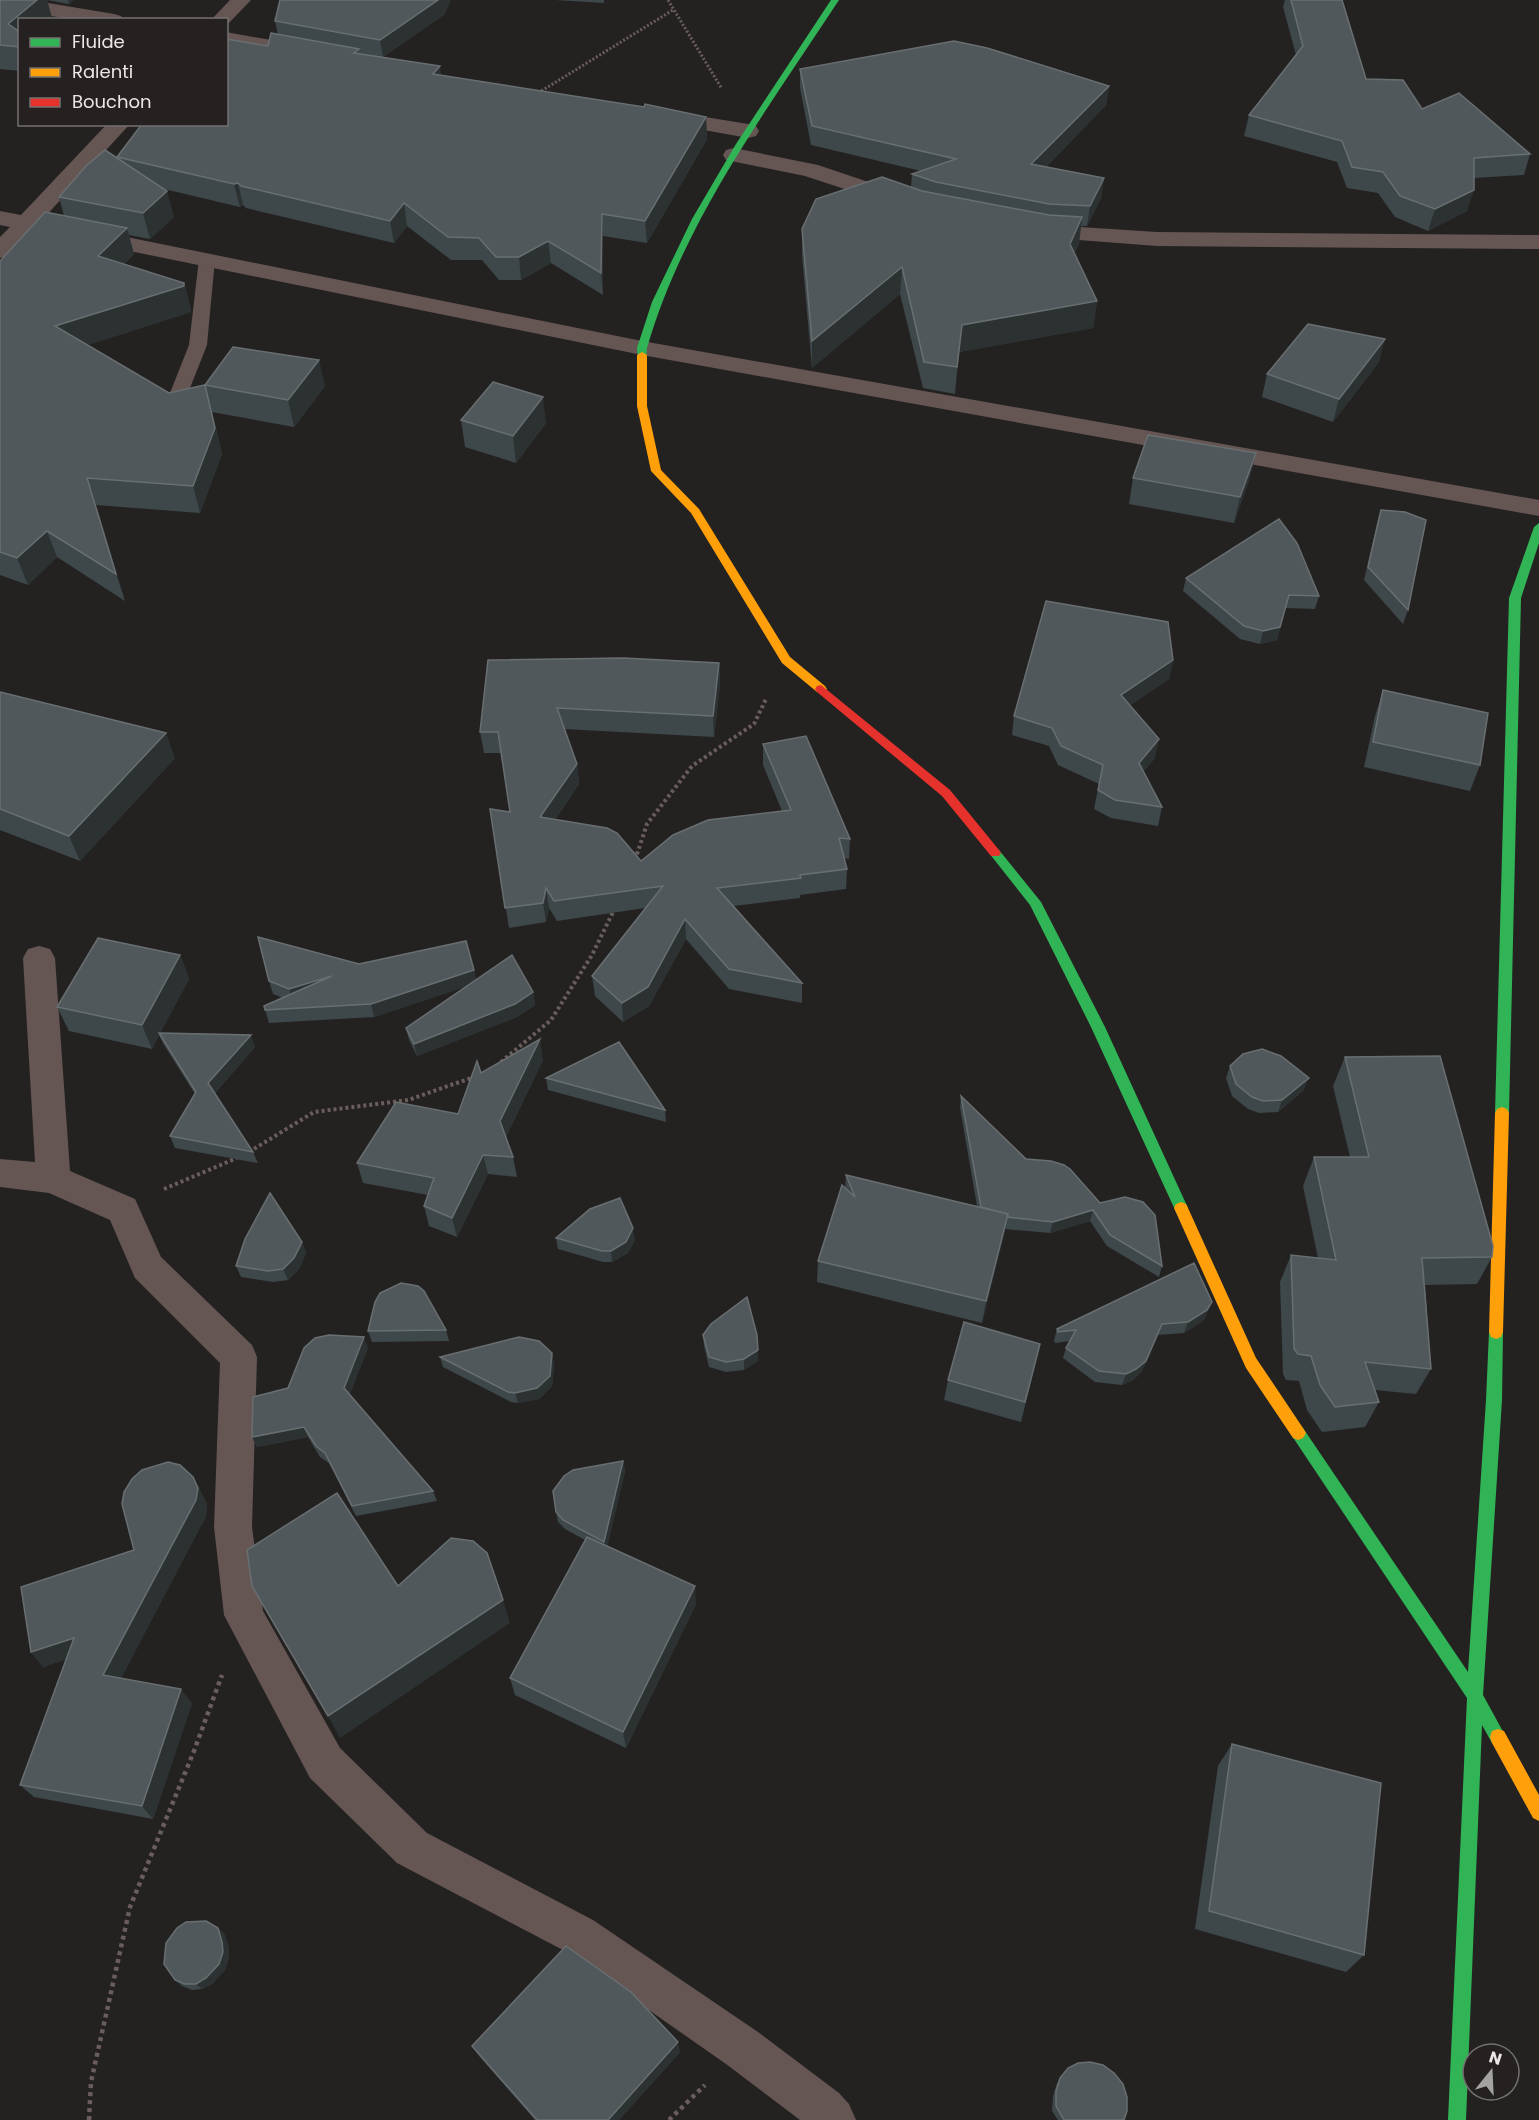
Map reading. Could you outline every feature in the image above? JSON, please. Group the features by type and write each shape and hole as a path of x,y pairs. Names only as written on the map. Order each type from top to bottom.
{"street":[{"path":"223,18 241,0"},
{"path":"835,0 748,131 691,230 658,297 642,348 642,406 656,471 695,511 786,660 946,793 1035,902 1098,1027 1251,1363 1475,1696 1539,1812"},
{"path":"0,1 102,18"},
{"path":"228,38 318,55"},
{"path":"642,112 748,131"},
{"path":"0,251 118,126"},
{"path":"734,155 810,170 919,207"},
{"path":"0,218 642,348 1539,508"},
{"path":"1011,226 1046,233 1157,239 1539,242"},
{"path":"1457,2120 1475,1696 1494,1400 1515,598 1539,527"},
{"path":"39,958 53,1179"},
{"path":"0,1173 53,1179 123,1210 148,1267 239,1358 233,1527 244,1616 325,1763 412,1848 578,1935 742,2048 822,2109 833,2120"}],"lane":[{"path":"179,393 198,345 207,259"}],"path":[{"path":"668,0 748,131"},
{"path":"536,94 673,10"},
{"path":"633,867 647,824 692,766 754,724 786,660"},
{"path":"499,1064 551,1020 592,955 615,907"},
{"path":"123,1210 183,1180 242,1157 314,1112 408,1100 480,1075"},
{"path":"89,2120 91,2082 130,1907 194,1751 244,1616"}],"building":[{"path":"0,0 37,0 8,24 18,31 18,47 0,45"},
{"path":"280,0 438,0 380,40 275,21"},
{"path":"1291,0 1342,0 1366,79 1403,80 1422,109 1459,93 1530,154 1474,158 1474,190 1435,209 1400,196 1383,172 1352,167 1342,141 1249,115 1303,46"},
{"path":"271,33 359,49 354,53 440,66 433,74 644,107 645,104 706,117 645,221 602,214 601,273 548,241 519,257 496,257 479,238 448,237 404,203 390,221 241,186 238,183 234,184 117,157 140,126 228,126 228,39 268,46"},
{"path":"954,41 987,48 1109,86 1031,164 1104,178 1090,206 1049,204 936,182 912,174 956,159 812,126 800,69"},
{"path":"105,150 167,191 143,213 59,197 86,166"},
{"path":"882,177 922,191 1049,215 1082,217 1070,244 1097,301 962,325 957,367 924,362 902,267 812,341 802,229 816,199"},
{"path":"45,212 127,228 98,256 184,283 184,286 55,326 169,393 205,385 215,428 193,486 87,478 116,574 47,531 17,558 0,552 0,261"},
{"path":"1308,324 1385,339 1339,399 1267,374"},
{"path":"233,347 319,360 288,400 205,385"},
{"path":"493,382 543,397 513,436 461,420"},
{"path":"1148,435 1256,453 1240,497 1133,478"},
{"path":"1381,510 1405,512 1426,520 1408,610 1368,567"},
{"path":"1279,519 1297,543 1319,596 1289,595 1280,627 1263,631 1244,626 1186,578"},
{"path":"1046,601 1168,622 1173,660 1121,695 1159,739 1139,763 1162,807 1115,800 1098,790 1103,765 1061,746 1052,728 1014,716"},
{"path":"624,658 719,663 713,716 557,708 577,764 540,817 607,828 617,833 641,861 673,835 708,820 791,810 763,744 806,736 850,839 839,838 847,869 800,875 801,878 717,888 802,983 729,969 685,919 648,987 622,1003 592,976 663,886 554,901 546,888 543,903 505,908 490,809 510,812 498,732 480,732 488,660"},
{"path":"1383,690 1488,713 1480,765 1373,742"},
{"path":"0,692 166,733 69,836 0,809"},
{"path":"258,937 359,964 466,941 474,970 371,1004 265,1010 264,1006 332,976 289,989 269,981"},
{"path":"98,938 180,955 142,1025 57,1007"},
{"path":"512,955 533,992 515,1004 414,1044 406,1028"},
{"path":"159,1033 251,1035 208,1083 253,1152 170,1136 196,1092"},
{"path":"540,1039 500,1121 513,1157 483,1155 452,1218 424,1206 434,1178 357,1163 396,1102 458,1114 477,1061 481,1073"},
{"path":"619,1042 665,1110 546,1078"},
{"path":"1262,1049 1281,1056 1309,1078 1282,1100 1263,1101 1252,1097 1236,1084 1230,1066 1243,1054"},
{"path":"1440,1056 1493,1246 1492,1257 1422,1258 1431,1369 1365,1362 1379,1402 1335,1407 1320,1385 1311,1356 1298,1354 1294,1349 1291,1255 1336,1260 1314,1157 1369,1157 1345,1057"},
{"path":"961,1096 1026,1159 1051,1161 1064,1165 1100,1203 1125,1197 1143,1202 1155,1215 1162,1266 1110,1235 1093,1210 1053,1222 1007,1217 1008,1214 981,1207"},
{"path":"846,1175 1008,1214 986,1301 818,1261 842,1185 855,1197"},
{"path":"270,1193 302,1242 294,1258 283,1269 268,1271 236,1266 245,1239"},
{"path":"620,1198 633,1228 626,1242 611,1251 602,1251 556,1238 590,1209"},
{"path":"1194,1263 1212,1302 1207,1310 1188,1322 1162,1324 1146,1361 1136,1369 1126,1374 1099,1371 1066,1348 1076,1330 1058,1332 1057,1329"},
{"path":"401,1283 418,1286 424,1291 446,1330 368,1331 375,1302 380,1293"},
{"path":"747,1297 757,1335 758,1350 744,1359 726,1362 709,1357 703,1335 711,1324"},
{"path":"964,1322 1040,1344 1025,1402 948,1380"},
{"path":"329,1335 364,1337 344,1388 433,1491 352,1506 325,1453 316,1446 304,1427 252,1437 253,1397 288,1388 304,1348 315,1338"},
{"path":"519,1337 539,1341 552,1353 550,1376 537,1388 515,1393 508,1392 440,1357"},
{"path":"623,1461 604,1542 563,1520 556,1512 553,1491 564,1476 573,1470"},
{"path":"168,1462 180,1465 193,1477 198,1488 196,1500 103,1675 181,1689 142,1806 20,1785 74,1638 31,1652 21,1587 134,1550 122,1504 124,1492 132,1479 142,1470"},
{"path":"337,1493 398,1586 451,1538 473,1541 487,1553 503,1600 328,1716 252,1586 247,1550"},
{"path":"587,1537 695,1586 623,1732 510,1678"},
{"path":"1232,1744 1381,1783 1364,1955 1209,1911"},
{"path":"206,1921 218,1928 223,1952 219,1964 206,1978 196,1984 185,1984 175,1980 164,1964 166,1943 177,1928 186,1922"},
{"path":"566,1946 631,1992 678,2042 608,2120 537,2120 472,2046"},
{"path":"1090,2062 1103,2065 1123,2084 1127,2097 1127,2111 1124,2120 1064,2120 1056,2106 1056,2091 1060,2078 1068,2068 1078,2063"}],"traffic: fast":[{"path":"642,355 656,302 697,219 741,144 835,0"},
{"path":"1502,1113 1515,598 1539,527"},
{"path":"995,853 1035,902 1098,1027 1181,1208"},
{"path":"1457,2120 1475,1696 1494,1400 1496,1332"},
{"path":"1298,1433 1475,1696 1498,1737"}],"traffic: slow":[{"path":"642,355 642,406 656,471 695,511 786,660 821,689"},
{"path":"1496,1332 1502,1113"},
{"path":"1181,1208 1251,1363 1298,1433"},
{"path":"1498,1737 1539,1812"}],"traffic: jam":[{"path":"821,689 946,793 995,853"}]}
